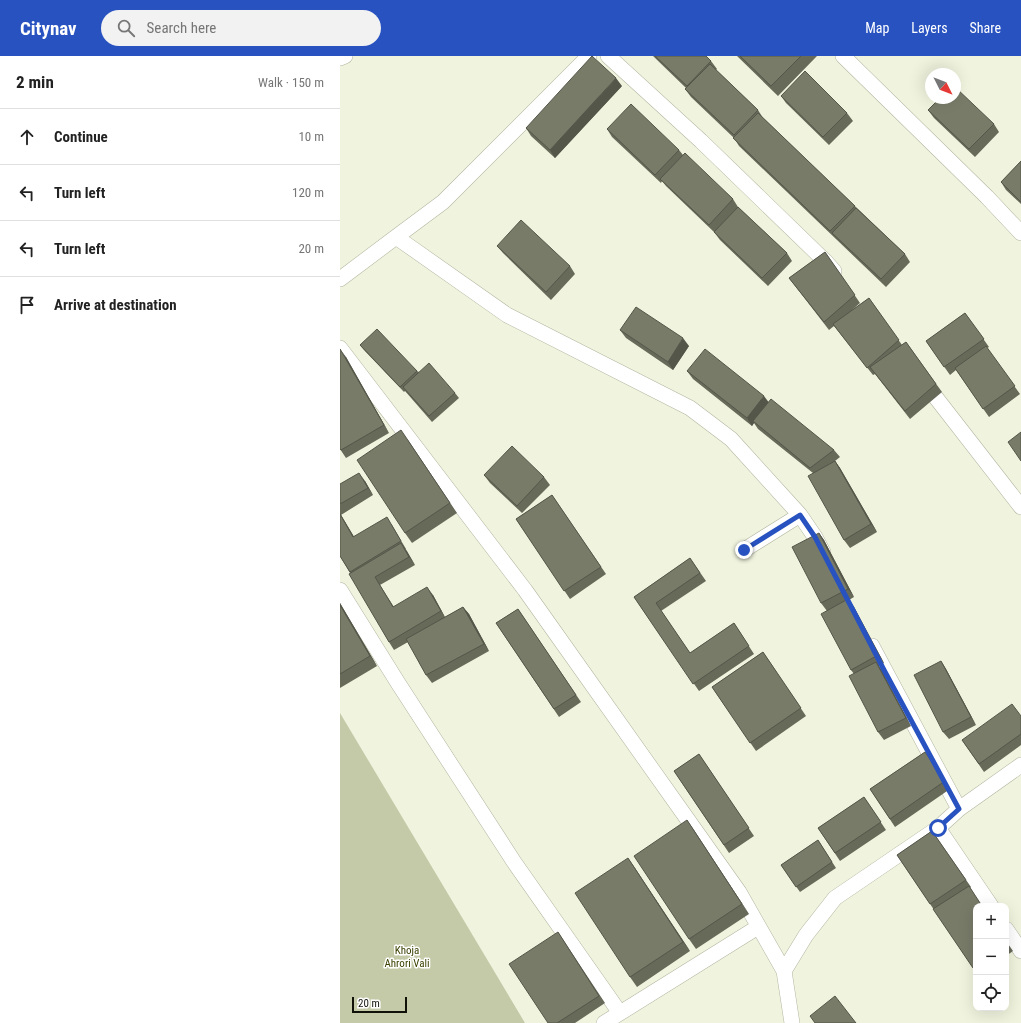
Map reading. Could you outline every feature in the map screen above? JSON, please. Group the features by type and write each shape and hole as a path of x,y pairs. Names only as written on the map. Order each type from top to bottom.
{"street":[{"path":"340,58 344,56"},
{"path":"340,279 443,202 589,56"},
{"path":"608,56 701,141 815,251 841,280"},
{"path":"843,56 987,197 1021,233"},
{"path":"396,237 506,315 690,408 731,439 800,515 815,537 830,565"},
{"path":"340,348 525,590 739,892 784,971 792,1023"},
{"path":"913,369 1021,507"},
{"path":"744,550 800,515"},
{"path":"340,590 398,683 514,862 620,1012"},
{"path":"866,635 959,809"},
{"path":"784,971 806,935 836,898 938,828 959,809 1021,765"},
{"path":"938,828 989,903"},
{"path":"604,1023 758,927"},
{"path":"1009,933 1021,951"}],"green space":[{"name":"Khoja Ahrori Vali","path":"340,713 525,1023 340,1023"}],"building":[{"path":"592,56 616,78 550,150 526,128"},
{"path":"655,56 706,56 711,61 687,86"},
{"path":"740,56 801,56 771,86"},
{"path":"710,64 758,110 734,135 685,89"},
{"path":"805,71 847,113 823,137 781,96"},
{"path":"961,93 994,124 969,149 928,110 934,104 961,104"},
{"path":"631,104 679,150 655,175 607,129"},
{"path":"758,113 855,206 830,231 733,138"},
{"path":"685,153 733,199 709,225 660,179"},
{"path":"1021,161 1021,202 1001,182"},
{"path":"738,207 787,253 762,278 714,232"},
{"path":"856,208 905,254 881,279 832,233"},
{"path":"521,220 570,266 546,292 497,246"},
{"path":"825,252 855,295 824,322 789,278"},
{"path":"869,298 899,340 867,368 833,324"},
{"path":"636,307 683,338 668,362 620,330"},
{"path":"965,313 984,339 944,367 926,341"},
{"path":"377,329 417,371 400,387 360,345"},
{"path":"906,342 936,384 905,411 870,367"},
{"path":"986,346 1015,386 983,409 955,368"},
{"path":"340,349 384,425 341,450 340,449"},
{"path":"705,349 764,396 747,418 687,371"},
{"path":"429,363 455,393 429,416 403,387"},
{"path":"771,399 834,450 810,468 753,421"},
{"path":"401,430 450,503 405,533 357,460"},
{"path":"1021,432 1021,461 1008,442"},
{"path":"512,446 544,477 517,506 484,475"},
{"path":"835,461 871,524 844,540 808,476"},
{"path":"359,473 368,488 340,504 340,484"},
{"path":"552,495 601,567 564,591 516,519"},
{"path":"340,514 353,537 387,517 401,541 350,572 340,556"},
{"path":"819,533 848,589 821,603 792,547"},
{"path":"401,543 409,557 375,577 393,607 427,587 441,611 389,642 349,574"},
{"path":"690,558 700,573 656,603 690,653 734,623 749,646 693,684 634,597"},
{"path":"848,599 878,655 851,670 821,614"},
{"path":"340,605 370,656 340,674"},
{"path":"463,607 484,644 426,675 406,639"},
{"path":"518,609 576,695 554,709 496,623"},
{"path":"763,652 801,708 750,743 712,687"},
{"path":"941,661 971,717 943,732 914,675"},
{"path":"876,662 906,718 878,732 849,676"},
{"path":"1012,704 1021,716 1021,734 979,764 962,740"},
{"path":"925,752 945,781 890,819 870,789"},
{"path":"699,754 749,828 724,845 674,771"},
{"path":"864,797 881,822 835,853 818,828"},
{"path":"687,820 742,904 689,939 634,856"},
{"path":"932,831 966,880 930,904 897,855"},
{"path":"818,840 832,862 796,887 781,865"},
{"path":"628,858 683,942 630,977 575,893"},
{"path":"969,886 980,903 973,903 973,968 933,909"},
{"path":"558,932 599,996 557,1023 548,1023 509,964"},
{"path":"835,996 856,1023 815,1023 810,1016"}],"route":[{"path":"744,550 800,515 815,537 884,670 959,809 938,828"}]}
